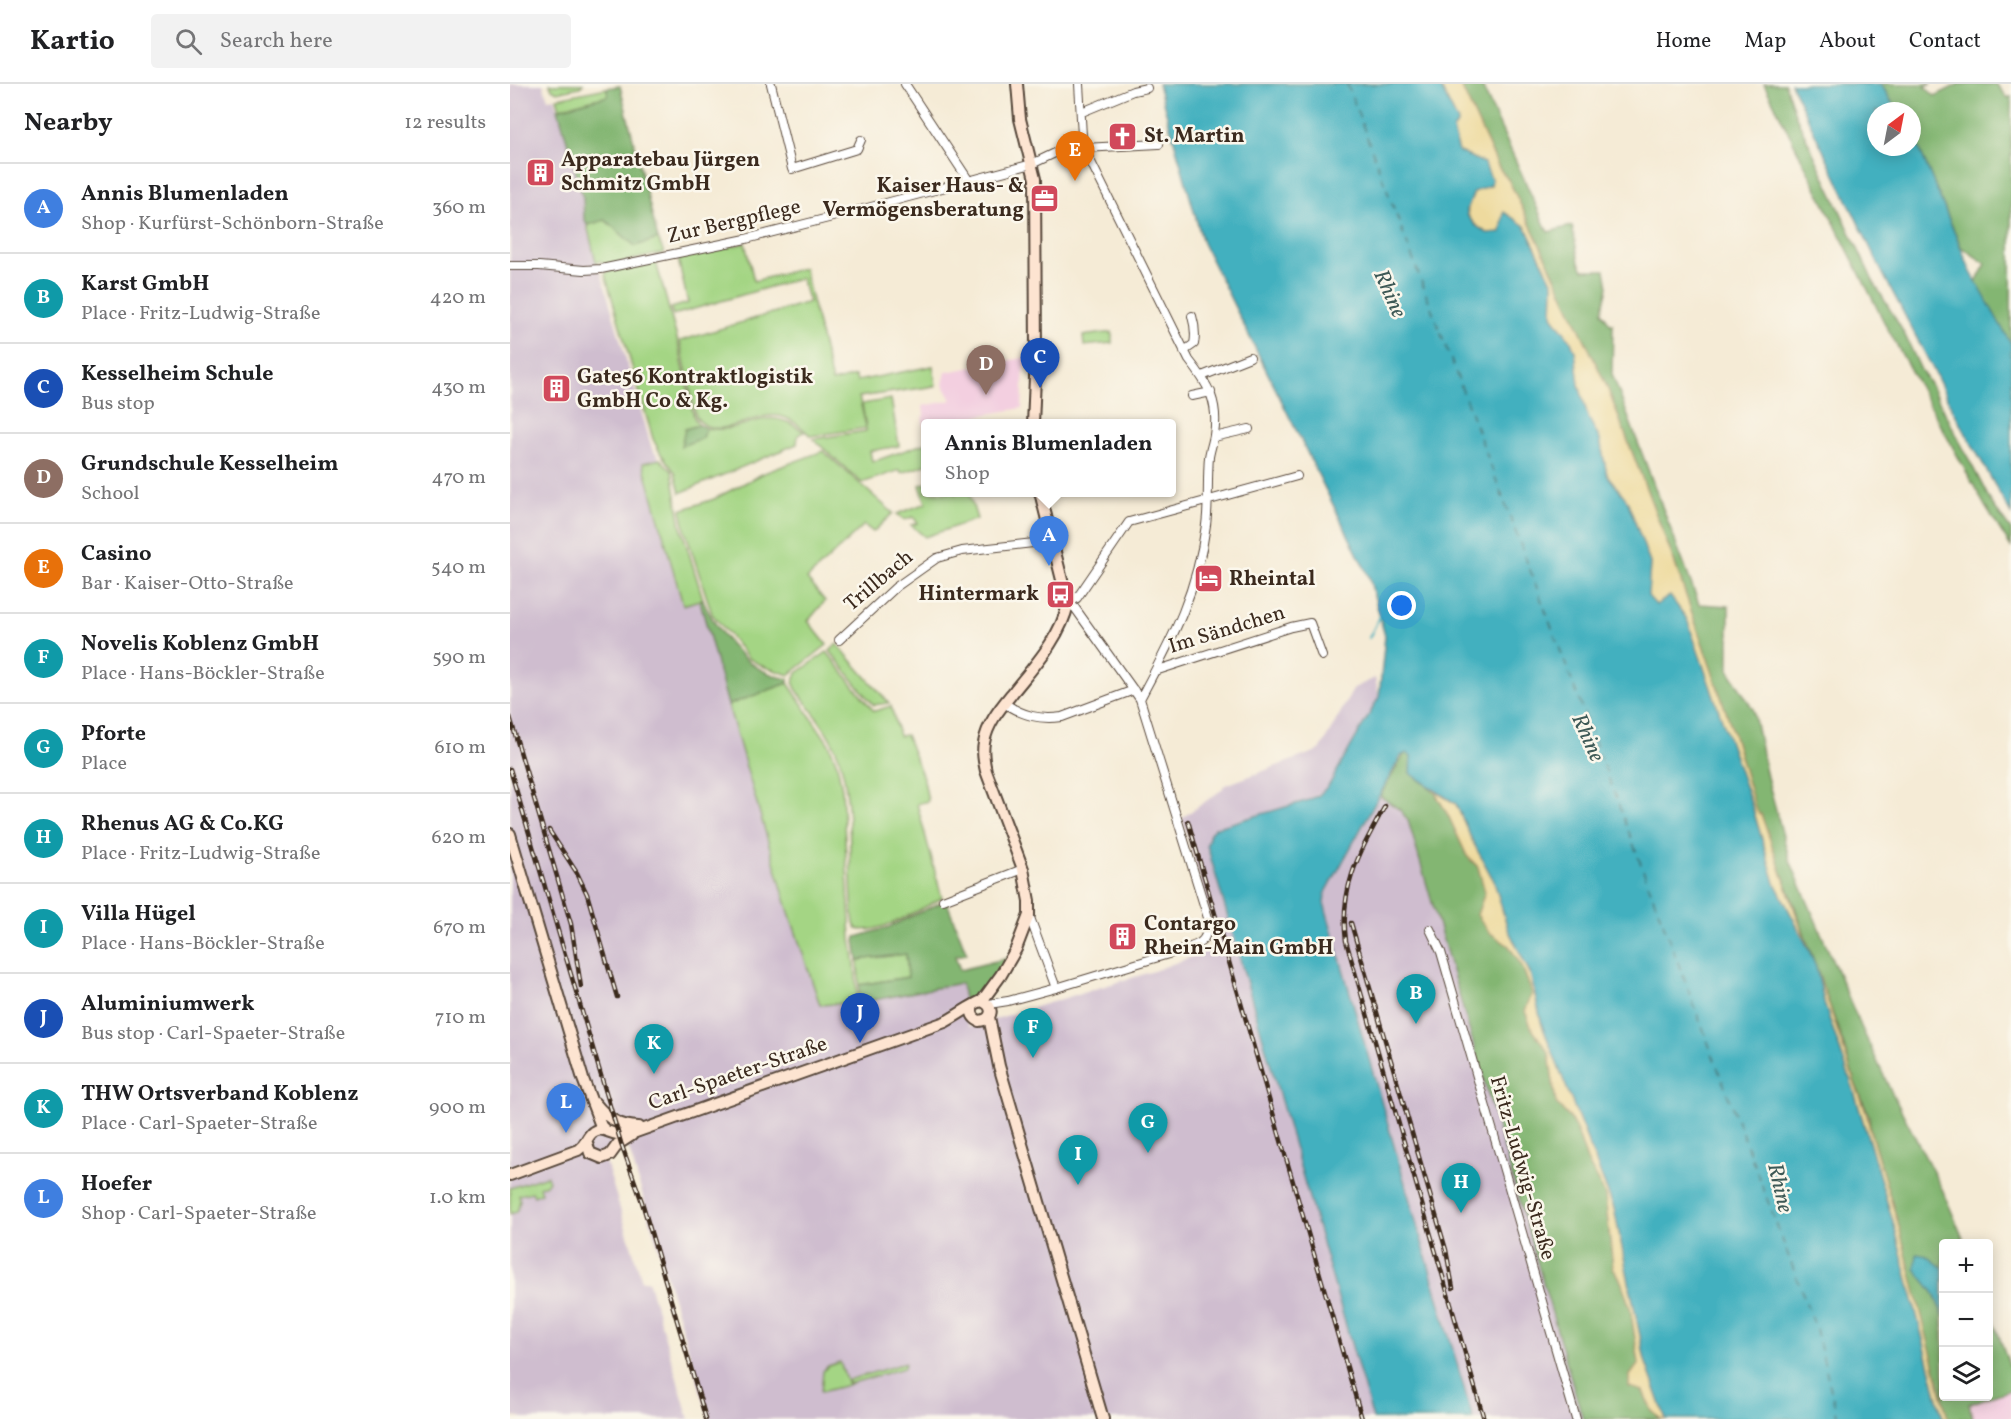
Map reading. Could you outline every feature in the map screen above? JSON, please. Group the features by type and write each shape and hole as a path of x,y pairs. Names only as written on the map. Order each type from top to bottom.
{"main road":[{"path":"1017,84 1020,119 1035,179 1034,419"},
{"path":"1041,497 1068,604 1063,620 1048,645 1004,704 987,731 984,743 983,756 986,771 1023,869 1028,891 1029,915 1016,949 982,1011 1103,1419"},
{"path":"510,834 583,1079 601,1126 615,1140 614,1148"},
{"name":"Carl-Spaeter-Straße","path":"510,1175 558,1159 566,1160 590,1143 596,1130 621,1134 641,1130 945,1022 982,1011"},
{"path":"583,1079 593,1128 590,1143"},
{"name":"Carl-Spaeter-Straße","path":"591,1100 609,1118 624,1126 641,1130"},
{"name":"Carl-Spaeter-Straße","path":"590,1143 602,1158 610,1155 614,1148 641,1130"}],"street":[{"path":"771,84 792,169 857,149 861,140"},
{"path":"905,84 969,181"},
{"path":"1079,84 1082,111 1081,145 1184,351 1202,376 1214,402 1214,437 1209,455 1207,501 1202,551 1193,588 1183,615 1140,699 1075,608 1068,604 1077,598 1129,522 1207,501 1297,476"},
{"path":"1082,111 1147,88"},
{"path":"1081,145 1159,144"},
{"name":"Zur Bergpflege","path":"510,266 584,270 612,267 746,239 1032,164 1081,145"},
{"path":"1184,351 1194,344 1195,326 1192,316"},
{"path":"1202,376 1250,357"},
{"path":"1192,396 1211,392"},
{"path":"1214,437 1249,429"},
{"name":"Trillbach","path":"839,640 896,587 937,558 962,551 1051,541"},
{"name":"Im Sändchen","path":"1155,670 1310,623 1322,656"},
{"path":"1004,704 1026,716 1050,719 1062,717 1134,690"},
{"name":"Carl-Spaeter-Straße","path":"982,1011 1008,1001 1199,945 1207,936 1209,921 1140,699"},
{"path":"943,900 1023,869"},
{"path":"1029,915 1056,988"},
{"name":"Fritz-Ludwig-Straße","path":"1430,929 1441,952 1576,1419"}],"shaded area":[{"path":"510,84 543,84 548,99 555,98 583,198 584,217 599,272 652,449 660,459 643,464 682,605 700,601 724,692 787,906 820,1005 864,1002 962,983 969,1027 1151,972 1220,946 1182,818 1223,789 1223,786 1320,750 1354,688 1375,678 1379,697 1327,788 1309,800 1215,828 1208,838 1207,848 1373,1419 709,1419 628,1146 604,1156 642,1281 648,1280 689,1419 524,1419 515,1416 510,1418"},
{"path":"1028,357 1028,365 1024,366 1022,408 960,419 922,419 923,406 952,400 943,384 946,372"},
{"path":"1380,796 1400,810 1408,820 1583,1419 1473,1419 1325,908 1325,894"},
{"path":"2011,1390 2011,1419 1973,1419 1969,1404 1978,1401 1993,1401 1993,1396"}],"green space":[{"path":"550,84 583,84 580,87 557,92"},
{"path":"1460,84 1481,84 1548,232 1572,226 1579,262 1583,270 1605,270 1608,287 1602,312 1610,324 1613,324 1612,374 1699,604 1729,606 1729,671 1753,709 1767,777 1789,858 1859,1022 1889,1087 1942,1189 1963,1239 1939,1239 1939,1266 1925,1281 1939,1306 1939,1384 1898,1223 1870,1130 1869,1116 1854,1080 1790,893 1755,807 1732,729 1674,561 1607,387 1509,181 1499,168"},
{"path":"1764,84 1785,84 1795,114 1873,281 1904,333 1921,370 1991,502 2011,530 2011,547 1985,506 1883,320"},
{"path":"1881,84 1931,84 1925,87 1935,96 1959,84 1996,84 2008,98 2011,96 2011,346 1975,283 1986,264 1961,247 1921,152 1921,102 1892,102"},
{"path":"620,86 658,239 635,246 605,220 587,225 583,198 558,109 608,96 607,88"},
{"path":"607,88 608,96 560,108 557,98"},
{"path":"605,220 635,246 658,239 664,253 604,266 602,261 596,262 587,225"},
{"path":"745,243 754,281 804,268 832,382 855,376 857,381 933,366 936,386 859,397 866,427 862,404 891,399 899,446 870,451 872,462 921,445 921,467 901,473 900,470 862,483 813,439 866,431 866,428 811,436 801,427 780,416 759,418 725,428 704,425 696,417 680,341 809,302 801,278 673,315 671,308 688,303 678,259"},
{"path":"656,262 678,342 694,418 699,425 685,429 703,438 706,428 734,428 755,421 777,419 804,432 798,435 797,444 680,493 675,472 653,439 605,274"},
{"path":"1112,332 1112,343 1084,346 1083,336"},
{"path":"699,425 706,428 703,438 681,446 685,429"},
{"path":"823,451 893,513 873,532 864,525 807,579 825,601 808,621 827,645 789,675 762,666 748,658 712,614 685,530 681,510 714,499 764,473"},
{"path":"660,459 672,471 681,527 703,599 683,605 643,463"},
{"path":"924,497 970,497 977,519 925,537 911,525 918,523 913,517 905,520 897,514 926,503"},
{"path":"703,599 713,621 742,656 767,673 788,679 788,683 728,705 700,601"},
{"path":"837,644 889,703 874,705 870,701 830,651"},
{"path":"827,652 873,710 891,706 899,736 906,735 924,780 928,801 917,804 942,898 900,920 866,930 857,929 854,924 847,794 838,755 825,729 793,682 797,673"},
{"path":"788,683 829,744 837,764 842,789 851,939 857,997 862,1002 820,1005 787,906 728,705"},
{"path":"1405,753 1411,757 1410,773 1434,791 1467,856 1478,867 1485,892 1489,932 1509,946 1522,966 1532,993 1532,1029 1549,1052 1556,1103 1570,1118 1577,1131 1587,1160 1605,1195 1613,1267 1621,1281 1630,1307 1639,1364 1629,1377 1643,1391 1652,1411 1661,1419 1583,1419 1408,820 1400,810 1380,796"},
{"path":"946,900 967,954 955,956 960,970 1008,958 999,971 965,1004 961,983 864,1002 859,996 859,985 908,977 906,954 858,960 856,937 889,927"},
{"path":"906,954 908,977 859,985 858,960"},
{"path":"547,1176 549,1181 547,1184 539,1187 541,1193 534,1196 532,1192 519,1195 517,1212 510,1214 510,1188"},
{"path":"1993,1319 2011,1370 2011,1390 1993,1396"},
{"path":"840,1362 848,1385 821,1392 823,1371 828,1366"},
{"path":"905,1363 904,1368 849,1384 848,1380"},
{"path":"1943,1401 1978,1401 1969,1404 1973,1419 1948,1419"}],"sand":[{"path":"1439,84 1460,84 1499,168 1509,181 1529,222 1607,387 1674,561 1732,729 1755,807 1761,814 1808,948 1775,883 1752,806 1738,770 1656,605 1647,596 1650,563 1627,500 1607,475 1600,440 1588,417 1579,385 1575,352 1571,341 1552,316 1553,284 1525,226 1492,234 1487,233 1470,220 1468,207 1474,192 1491,185 1484,163 1459,152 1453,130 1458,122"},
{"path":"1434,791 1456,804 1494,881 1508,929 1530,973 1542,1025 1614,1208 1645,1360 1666,1419 1661,1419 1652,1411 1643,1391 1629,1387 1629,1377 1639,1363 1630,1307 1621,1281 1613,1267 1605,1195 1587,1160 1577,1131 1570,1118 1556,1103 1549,1053 1532,1029 1525,1011 1532,993 1522,966 1509,946 1489,932 1477,915 1485,892 1478,867 1467,856"},
{"path":"1816,967 1863,1104 1898,1223 1939,1384 1939,1401 1943,1401 1948,1419 1943,1419 1894,1225 1853,1088 1825,1006"}],"water":[{"name":"Rhine","path":"1158,84 1439,84 1458,122 1453,130 1459,152 1484,163 1492,180 1491,185 1474,192 1467,215 1475,225 1487,233 1501,232 1504,212 1525,226 1553,284 1552,316 1571,341 1575,352 1579,385 1588,417 1600,440 1607,475 1627,500 1650,563 1648,596 1656,605 1670,596 1687,619 1752,806 1775,883 1816,967 1825,1006 1853,1088 1894,1225 1943,1419 1666,1419 1645,1360 1614,1208 1542,1025 1530,973 1508,929 1494,881 1456,804 1410,773 1411,757 1407,753 1401,756 1325,894 1324,903 1473,1419 1373,1419 1207,845 1210,833 1215,828 1309,800 1319,795 1329,785 1379,697 1385,636 1369,577 1203,243"},
{"path":"1791,84 1881,84 1892,102 1867,102 1867,156 1921,156 1921,153 1971,272 2011,344 2011,514 1955,414 1882,272"},
{"path":"1917,1254 1927,1256 1939,1265 1939,1306 1933,1292 1915,1269"}],"waterway":[{"path":"1369,638 1380,616"}],"ferry route":[{"path":"1347,84 1816,1329 1838,1419"}],"railway":[{"path":"510,717 571,924 581,987"},
{"path":"510,769 706,1419"},
{"path":"1385,806 1360,854 1349,886 1345,921 1346,941 1484,1419"},
{"path":"1188,821 1362,1419"},
{"path":"549,830 577,873 587,894 617,997"},
{"path":"1351,923 1446,1250 1453,1288"}],"place":[{"name":"St. Martin","path":"1123,136"},
{"name":"Apparatebau Jürgen Schmitz GmbH","path":"540,172"},
{"name":"Casino","path":"1075,181"},
{"name":"Kaiser Haus- & Vermögensberatung","path":"1045,198"},
{"name":"Kesselheim Schule","path":"1040,388"},
{"name":"Gate56 Kontraktlogistik GmbH Co & Kg.","path":"556,389"},
{"name":"Grundschule Kesselheim","path":"986,395"},
{"name":"Annis Blumenladen","path":"1049,566"},
{"name":"Rheintal","path":"1208,579"},
{"name":"Hintermark","path":"1060,594"},
{"name":"Contargo Rhein-Main GmbH","path":"1123,936"},
{"name":"Karst GmbH","path":"1416,1024"},
{"name":"Aluminiumwerk","path":"860,1043"},
{"name":"Novelis Koblenz GmbH","path":"1033,1058"},
{"name":"THW Ortsverband Koblenz","path":"654,1074"},
{"name":"Hoefer","path":"566,1133"},
{"name":"Pforte","path":"1148,1153"},
{"name":"Villa Hügel","path":"1078,1185"},
{"name":"Rhenus AG & Co.KG","path":"1461,1213"}]}
